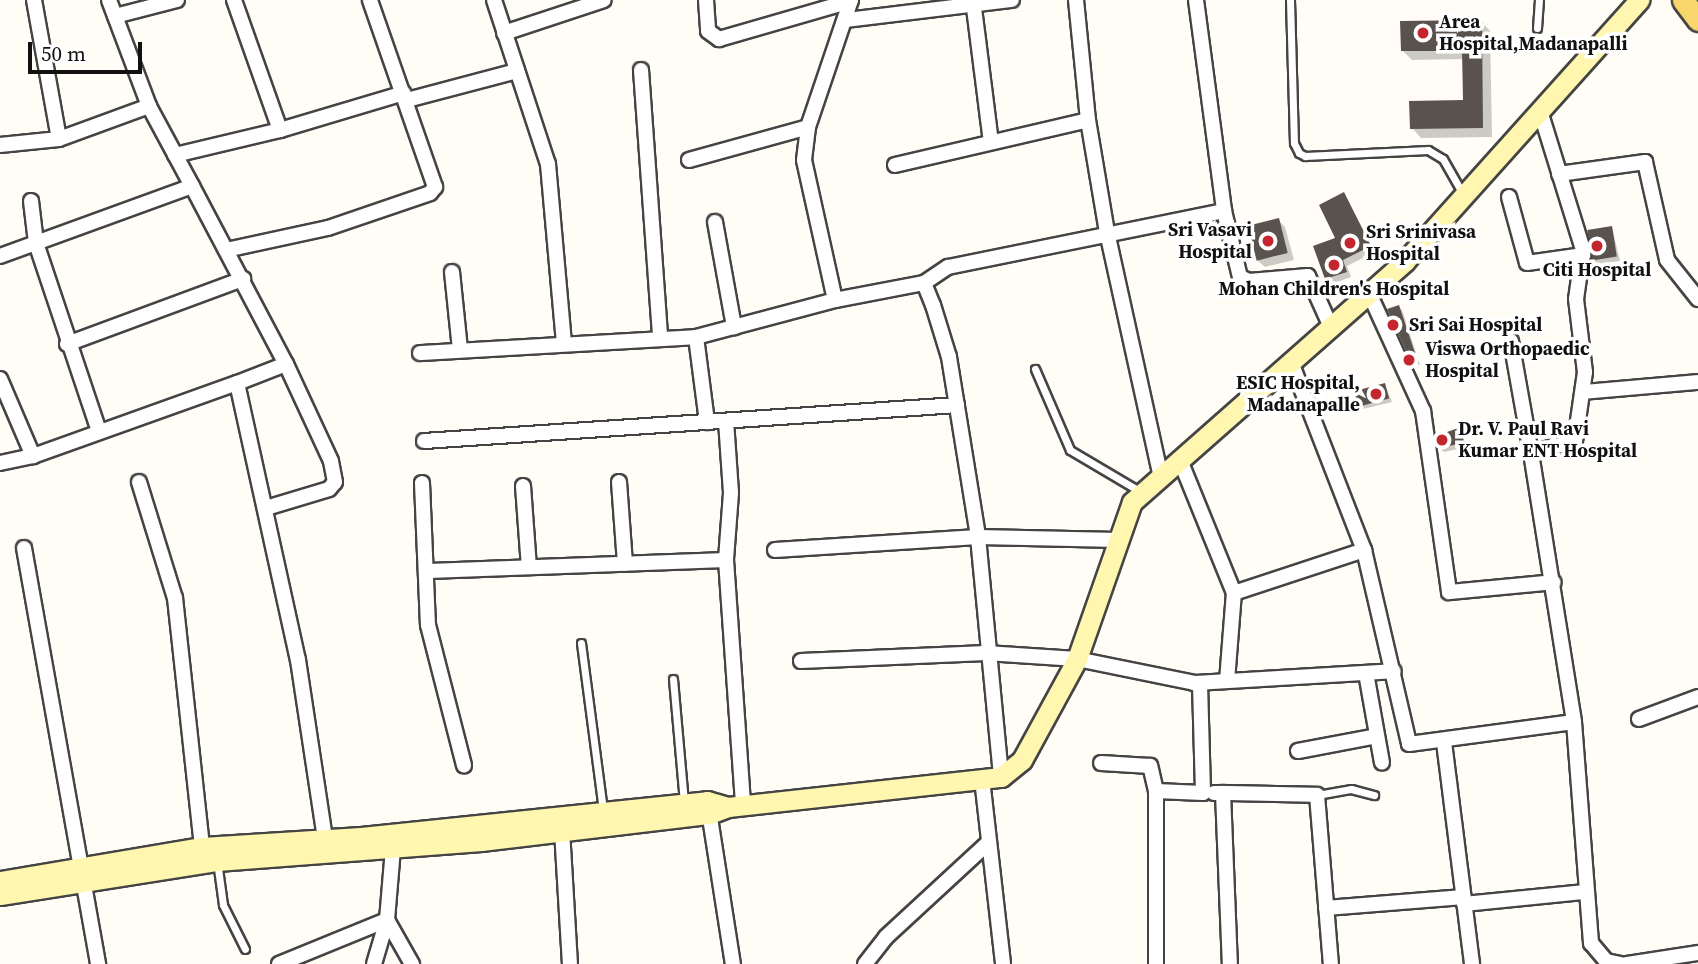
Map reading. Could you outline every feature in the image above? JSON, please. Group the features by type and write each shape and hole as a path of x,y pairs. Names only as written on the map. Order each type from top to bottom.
{"main road":[{"path":"0,895 83,873 202,847 479,832 562,831 708,807 992,778 1022,760 1077,659 1132,502 1160,474 1180,460 1405,261 1463,194 1541,114 1639,0"},
{"path":"1683,0 1698,20"},
{"path":"0,881 216,860 393,849 603,810 684,803 708,807"}],"street":[{"path":"34,0 59,139"},
{"path":"108,0 149,106 243,279 331,461 335,482 329,489 266,508"},
{"path":"115,16 177,0"},
{"path":"234,0 280,130"},
{"path":"226,250 328,228 430,193 435,180 370,0"},
{"path":"494,0 548,164 564,342"},
{"path":"504,33 604,0"},
{"path":"706,0 708,31 719,39 851,0"},
{"path":"835,300 806,180 808,127 851,0"},
{"path":"846,20 974,2 1012,0"},
{"path":"1076,0 1088,120 1107,232 1160,474"},
{"path":"1196,0 1224,211 1240,277 1249,281 1308,276 1330,325"},
{"path":"974,2 991,142"},
{"path":"641,70 660,338"},
{"path":"176,155 517,71"},
{"path":"0,145 59,139 149,106"},
{"path":"1531,453 1575,441 1585,372 1576,299 1583,255 1541,114"},
{"path":"895,165 1088,120"},
{"path":"689,160 808,127"},
{"path":"1559,174 1644,162 1667,260 1698,299"},
{"path":"0,256 192,186"},
{"path":"1509,197 1527,263 1583,255"},
{"path":"31,201 36,243 67,344 99,431"},
{"path":"420,354 564,342 696,337 835,300 924,283 948,267 1107,232 1224,211"},
{"path":"715,222 734,327"},
{"path":"452,272 460,349"},
{"path":"67,344 243,279"},
{"path":"924,283 949,357 978,537 992,778 988,843 1003,964"},
{"path":"1369,293 1423,411 1449,592 1554,582"},
{"path":"696,337 707,422"},
{"path":"1511,341 1554,582 1574,722 1591,943 1606,961 1623,964 1698,953"},
{"path":"1291,362 1364,550 1409,744 1444,742 1574,722"},
{"path":"0,463 33,456 286,364"},
{"path":"0,379 33,456"},
{"path":"1583,392 1698,382"},
{"path":"237,383 298,660 325,839"},
{"path":"424,441 957,405"},
{"path":"726,421 731,493 726,560 736,806"},
{"path":"1180,460 1234,593 1227,681"},
{"path":"619,481 625,564"},
{"path":"139,482 175,598 202,847"},
{"path":"422,483 429,571 428,625 464,765"},
{"path":"523,486 529,567"},
{"path":"775,550 978,537 1119,540"},
{"path":"24,548 97,964"},
{"path":"1234,593 1364,550"},
{"path":"429,571 726,560"},
{"path":"801,661 986,653 1077,659 1200,684 1203,793"},
{"path":"1194,683 1394,671"},
{"path":"1366,673 1382,763"},
{"path":"1639,719 1698,697"},
{"path":"1298,751 1377,736"},
{"path":"1444,742 1472,964"},
{"path":"1101,763 1150,766 1156,791 1156,964"},
{"path":"1156,791 1314,792 1317,795 1331,964"},
{"path":"1223,793 1230,964"},
{"path":"708,807 733,964"},
{"path":"562,831 570,964"},
{"path":"865,964 886,937 988,843"},
{"path":"374,964 387,920 393,849"},
{"path":"1326,908 1585,892"},
{"path":"279,964 387,920"},
{"path":"387,920 412,964"}],"lane":[{"path":"1290,0 1294,143 1299,153 1305,156 1428,150 1443,159 1463,194"},
{"path":"1537,28 1539,0"},
{"path":"1035,369 1070,450 1141,493"},
{"path":"581,643 603,810"},
{"path":"673,678 684,803"},
{"path":"1317,795 1351,789 1374,795"},
{"path":"216,860 223,905 245,949"}],"building":[{"path":"1482,20 1483,128 1410,129 1409,101 1463,100 1462,51 1401,51 1400,21"},
{"path":"1344,192 1371,246 1343,260 1347,272 1325,279 1313,246 1335,238 1319,205"},
{"path":"1279,218 1288,253 1257,261 1248,226"},
{"path":"1612,226 1617,257 1592,261 1587,230"},
{"path":"1399,305 1418,362 1412,364 1387,309"},
{"path":"1385,383 1389,398 1358,407 1354,391"},
{"path":"1461,427 1464,443 1438,448 1436,436"}],"place":[{"name":"Area Hospital,Madanapalli","path":"1423,33"},
{"name":"Sri Vasavi Hospital","path":"1268,241"},
{"name":"Sri Srinivasa Hospital","path":"1350,243"},
{"name":"Citi Hospital","path":"1597,246"},
{"name":"Mohan Children's Hospital","path":"1334,265"},
{"name":"Sri Sai Hospital","path":"1393,325"},
{"name":"Viswa Orthopaedic Hospital","path":"1409,360"},
{"name":"ESIC Hospital, Madanapalle","path":"1376,394"},
{"name":"Dr. V. Paul Ravi Kumar ENT Hospital","path":"1442,440"}]}
